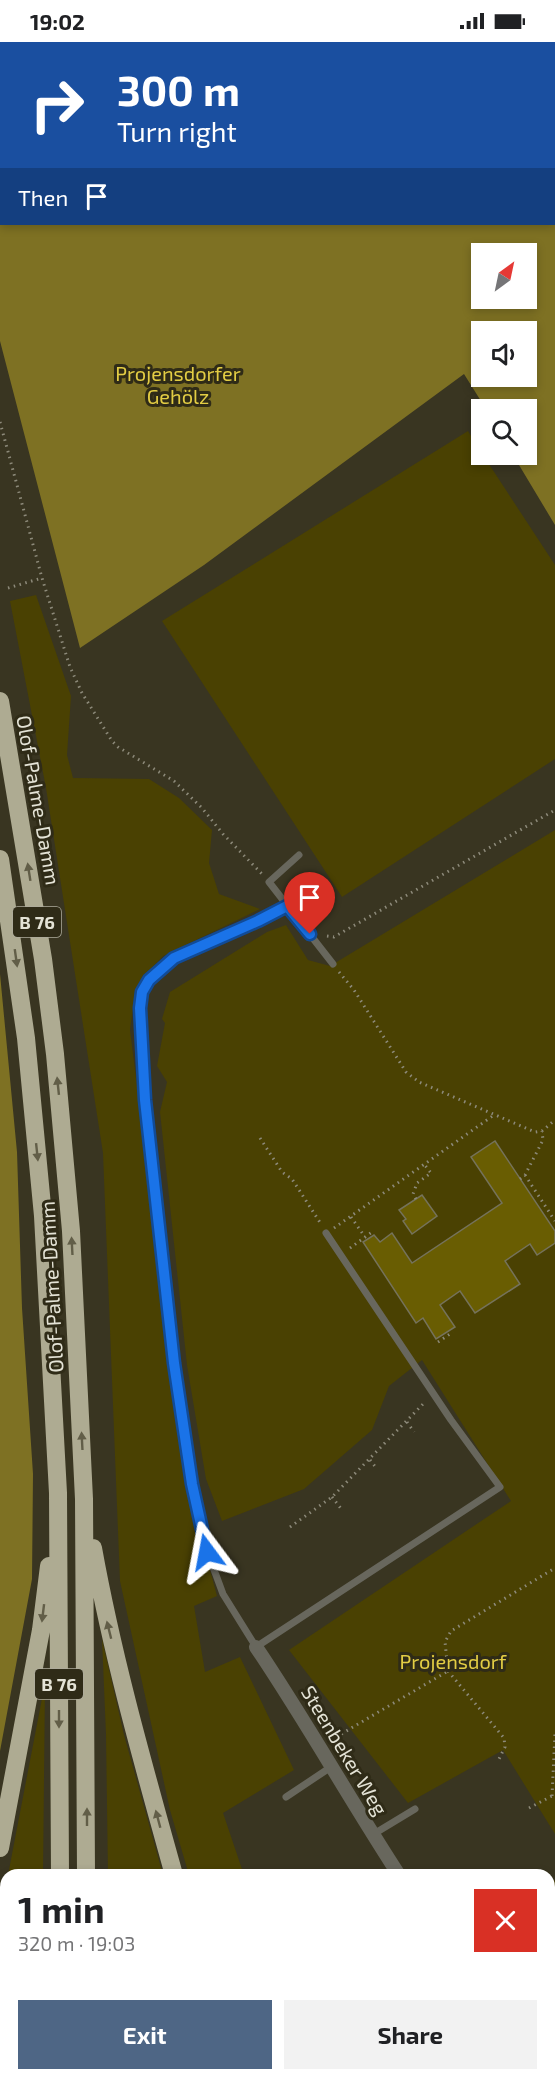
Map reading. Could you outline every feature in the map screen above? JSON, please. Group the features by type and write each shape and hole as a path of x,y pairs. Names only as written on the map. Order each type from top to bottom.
{"highway":[{"name":"Olof-Palme-Damm","path":"0,701 43,959 58,1084 71,1231 84,1499 86,1869"},
{"name":"Olof-Palme-Damm","path":"0,859 24,1027 44,1216 58,1493 60,1869"},
{"path":"0,1848 41,1630 58,1493"},
{"path":"84,1499 107,1621 128,1708 172,1869"}],"street":[{"name":"Steenbeker Weg","path":"256,1647 395,1869"}],"lane":[{"path":"299,855 269,882 333,964"},
{"path":"287,906 174,958 149,980 142,992 140,1008 145,1100 174,1363 192,1484 207,1552 223,1594 256,1647 500,1487 327,1233"},
{"path":"286,1797 331,1767"},
{"path":"372,1835 415,1809"}],"path":[{"path":"0,422 42,578 70,667 82,693 112,741 174,781 202,808 223,834 269,882"},
{"path":"8,588 42,578"},
{"path":"310,934 334,937 555,810"},
{"path":"333,964 354,990 406,1072 435,1090 528,1130 542,1131 555,1120"},
{"path":"260,1138 282,1172 292,1179 327,1233 494,1115"},
{"path":"520,1179 525,1175 543,1140 542,1131"},
{"path":"416,1199 413,1194 417,1183 431,1173 424,1164"},
{"path":"525,1175 555,1221"},
{"path":"350,1216 365,1237"},
{"path":"341,1255 372,1232"},
{"path":"438,1342 453,1332"},
{"path":"290,1527 332,1497 434,1393"},
{"path":"407,1422 414,1432"},
{"path":"370,1460 377,1469"},
{"path":"332,1497 342,1510"},
{"path":"499,1759 505,1747 504,1738 448,1671 445,1642 451,1630 555,1568"},
{"path":"319,1747 448,1671"},
{"path":"529,1808 553,1797 555,1734"}],"green space":[{"name":"Projensdorfer Gehölz","path":"0,225 555,225 555,525 519,465 537,465 537,399 480,399 472,387 537,387 537,321 471,321 471,385 464,374 204,565 80,648 0,341"},
{"path":"468,431 471,436 471,465 489,465 555,565 555,759 342,897 162,621"},
{"path":"36,595 71,696 67,755 73,778 149,779 179,798 212,830 209,863 219,894 260,909 163,956 144,976 135,992 130,1030 187,1485 217,1596 194,1606 205,1672 240,1657 294,1770 223,1813 242,1869 187,1869 170,1810 120,1581 103,1153 46,788 10,601"},
{"name":"Projensdorf","path":"555,830 555,1834 503,1750 408,1803 289,1650 511,1501 422,1360 389,1386 372,1430 304,1489 222,1521 206,1479 187,1365 160,1112 167,1082 157,1066 165,1023 162,1019 170,992 267,932 286,925 308,960 330,966"},
{"path":"0,974 17,1152 22,1308 33,1474 32,1579 0,1751"},
{"path":"102,1639 124,1735 161,1869 108,1869"},
{"path":"45,1683 43,1869 9,1869"}],"building":[{"path":"495,1141 555,1231 555,1243 537,1255 530,1244 505,1261 520,1284 475,1313 460,1291 440,1305 455,1327 436,1339 423,1318 416,1323 363,1242 374,1235 380,1242 392,1233 412,1263 502,1203 471,1157"},
{"path":"422,1195 437,1216 412,1234 403,1221 406,1219 399,1210"}],"route":[{"path":"207,1552 192,1484 174,1363 145,1100 140,1027 142,992 156,972 174,958 287,906 310,934"}]}
